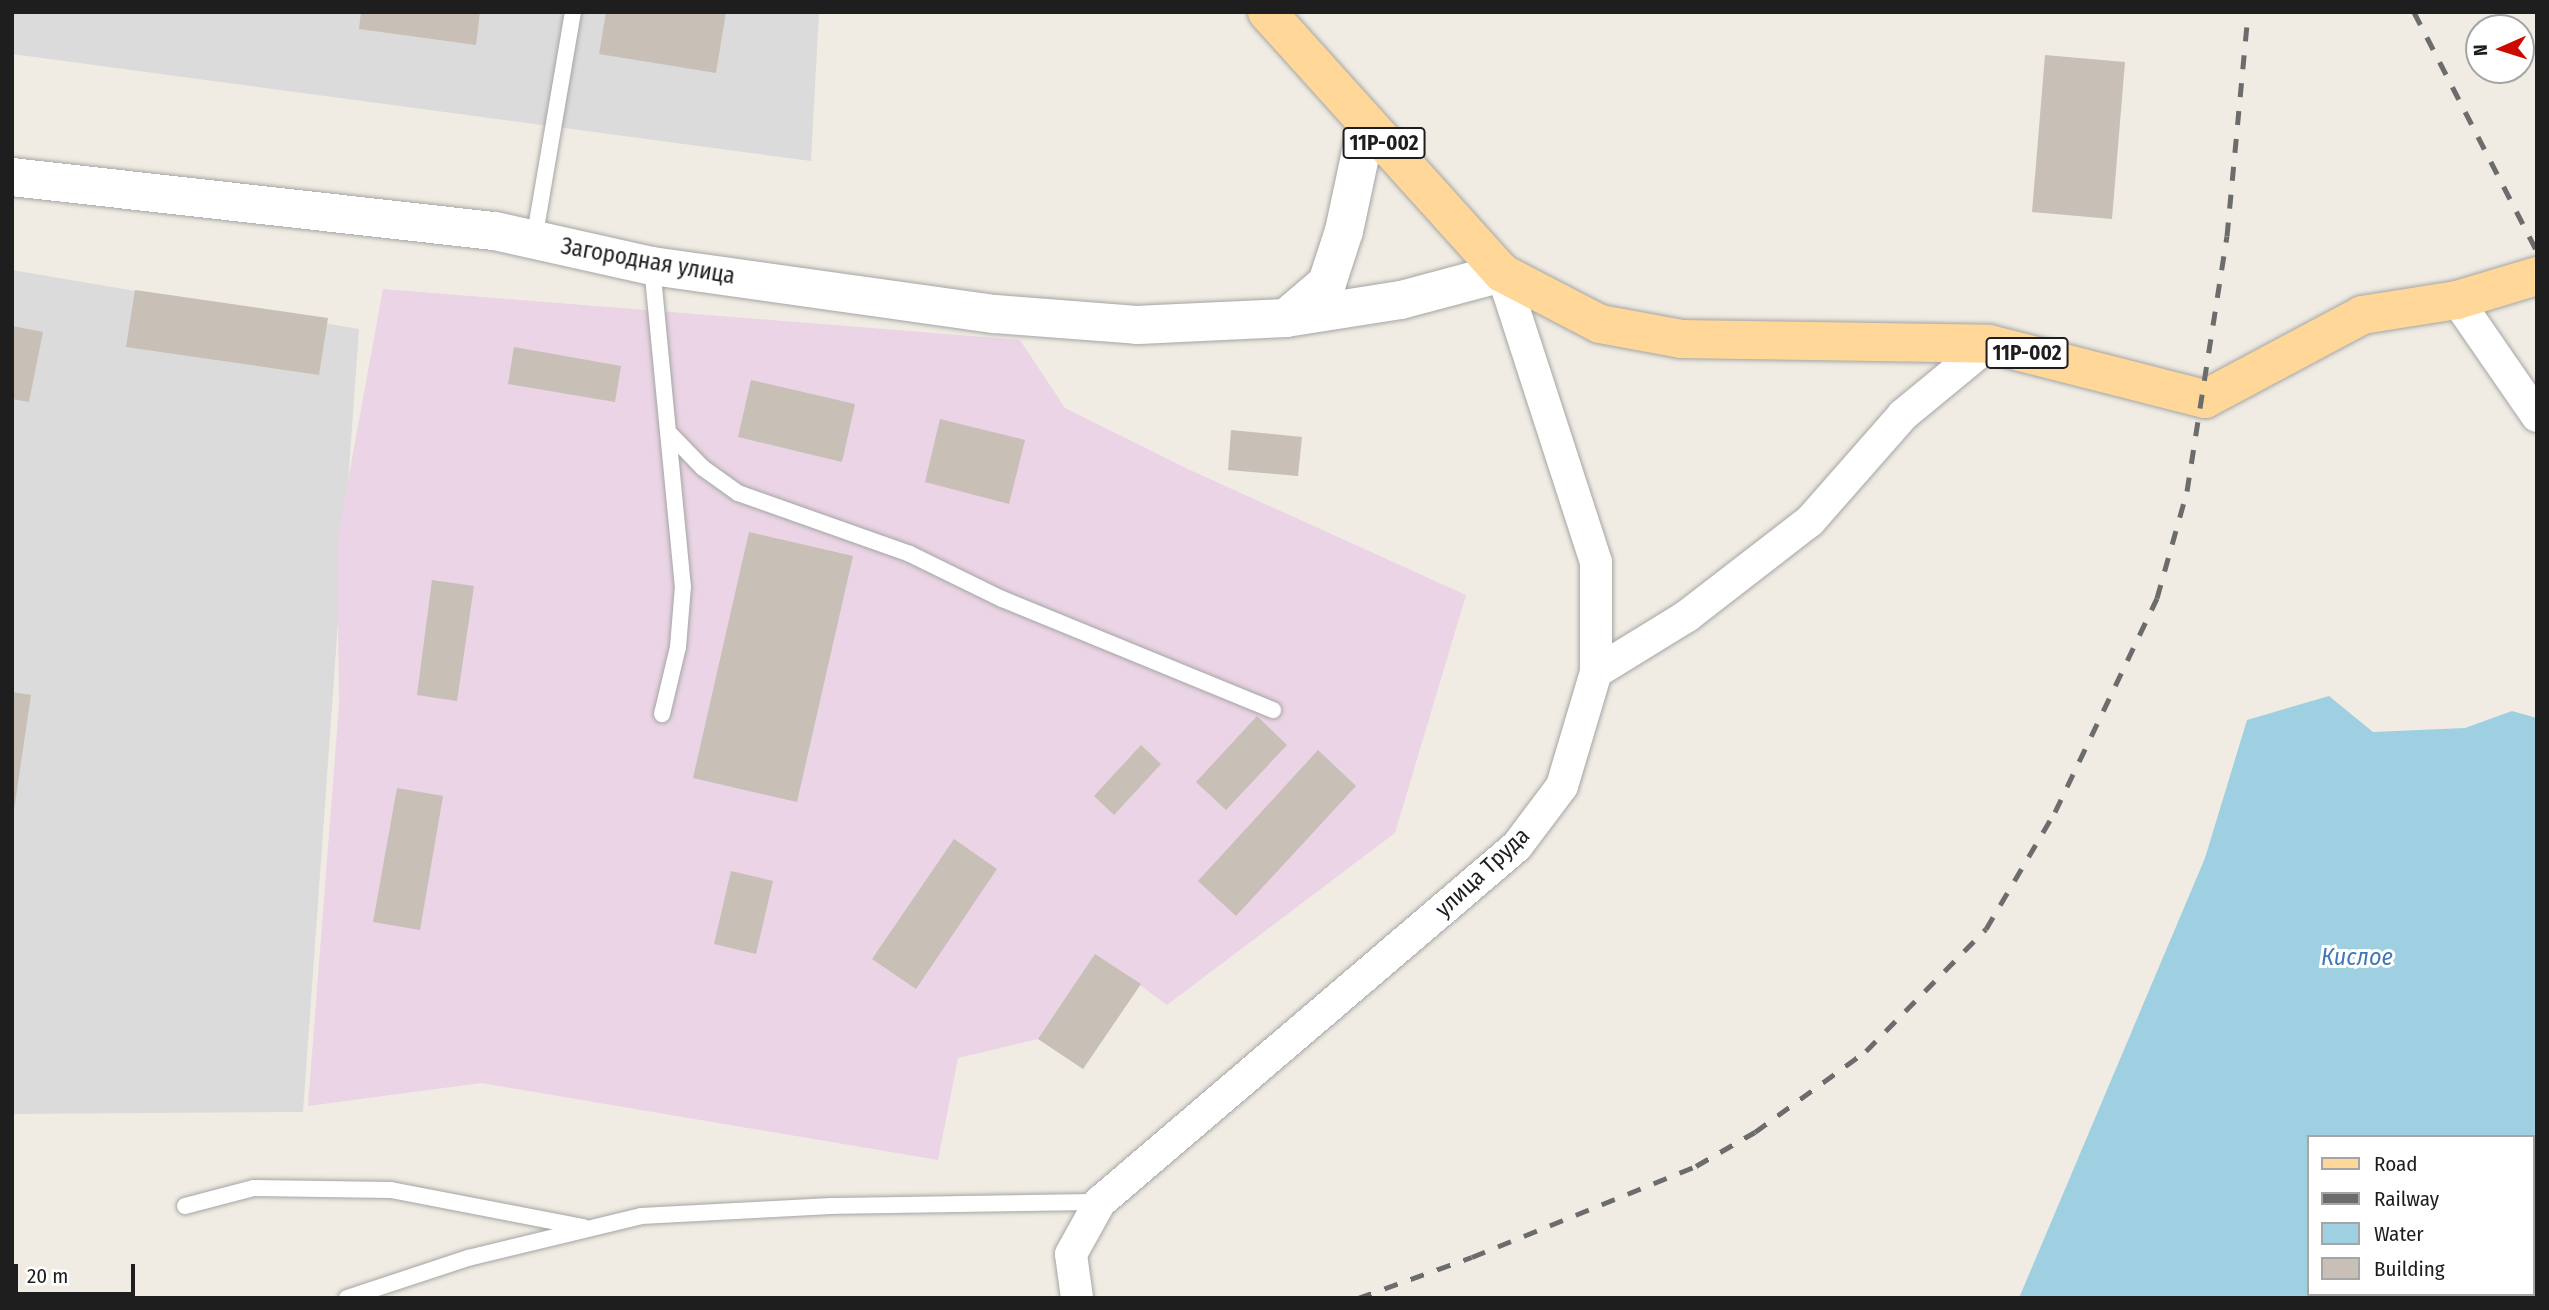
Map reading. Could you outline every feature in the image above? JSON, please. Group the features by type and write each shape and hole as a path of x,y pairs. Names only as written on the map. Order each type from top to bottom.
{"main road":[{"name":"11Р-002","path":"1267,12 1502,273 1600,324 1682,339 1989,344 2205,399 2362,315 2457,300 2537,276"}],"street":[{"path":"1286,318 1327,283 1344,231 1367,124"},
{"name":"Загородная улица","path":"12,177 495,231 652,266 995,313 1137,325 1286,318 1401,300 1502,273"},
{"name":"улица Труда","path":"1077,1298 1071,1254 1100,1202 1517,846 1562,786 1596,672 1596,562 1502,273"},
{"path":"2457,300 2537,416"},
{"path":"1596,672 1687,616 1810,521 1903,415 1989,344"}],"lane":[{"path":"534,240 573,12"},
{"path":"652,266 683,586 678,647 663,714"},
{"path":"670,433 703,468 738,493 910,554 1002,599 1273,710"},
{"path":"185,1206 254,1188 391,1190 589,1229"},
{"path":"347,1298 468,1258 641,1216 817,1206 1100,1202"}],"shaded area":[{"path":"12,12 819,12 811,161 12,54"},
{"path":"12,270 359,329 303,1112 12,1114"},
{"path":"383,289 1020,340 1065,408 1190,470 1466,595 1395,833 1167,1005 1140,985 1083,1069 1038,1039 958,1058 938,1160 481,1083 308,1106 339,705 337,541"}],"water":[{"name":"Кислое","path":"2329,696 2373,732 2465,728 2512,711 2537,718 2537,1298 2019,1298 2205,858 2247,720"}],"building":[{"path":"361,12 480,12 476,45 359,29"},
{"path":"606,12 726,12 716,73 599,54"},
{"path":"2045,55 2125,62 2112,219 2032,212"},
{"path":"135,290 328,318 319,375 126,347"},
{"path":"12,326 43,332 29,402 12,399"},
{"path":"514,347 621,366 615,402 508,384"},
{"path":"751,380 855,404 842,462 738,437"},
{"path":"940,419 1025,440 1009,504 925,482"},
{"path":"1231,430 1302,437 1298,476 1228,470"},
{"path":"749,532 853,556 797,802 693,778"},
{"path":"432,580 474,586 457,701 417,695"},
{"path":"12,692 31,695 14,810 12,810"},
{"path":"1257,716 1287,745 1226,810 1196,782"},
{"path":"1141,745 1161,764 1114,815 1094,796"},
{"path":"1318,750 1356,786 1236,916 1198,881"},
{"path":"397,788 443,796 420,930 373,922"},
{"path":"954,839 997,869 916,989 872,959"},
{"path":"731,871 773,881 756,954 714,944"},
{"path":"1095,954 1141,984 1083,1069 1038,1039"}],"railway":[{"path":"1358,1298 1472,1257 1696,1166 1755,1132 1866,1051 1986,929 2055,812 2157,598 2187,491 2227,236 2248,12"},
{"path":"2414,12 2537,251"}]}
